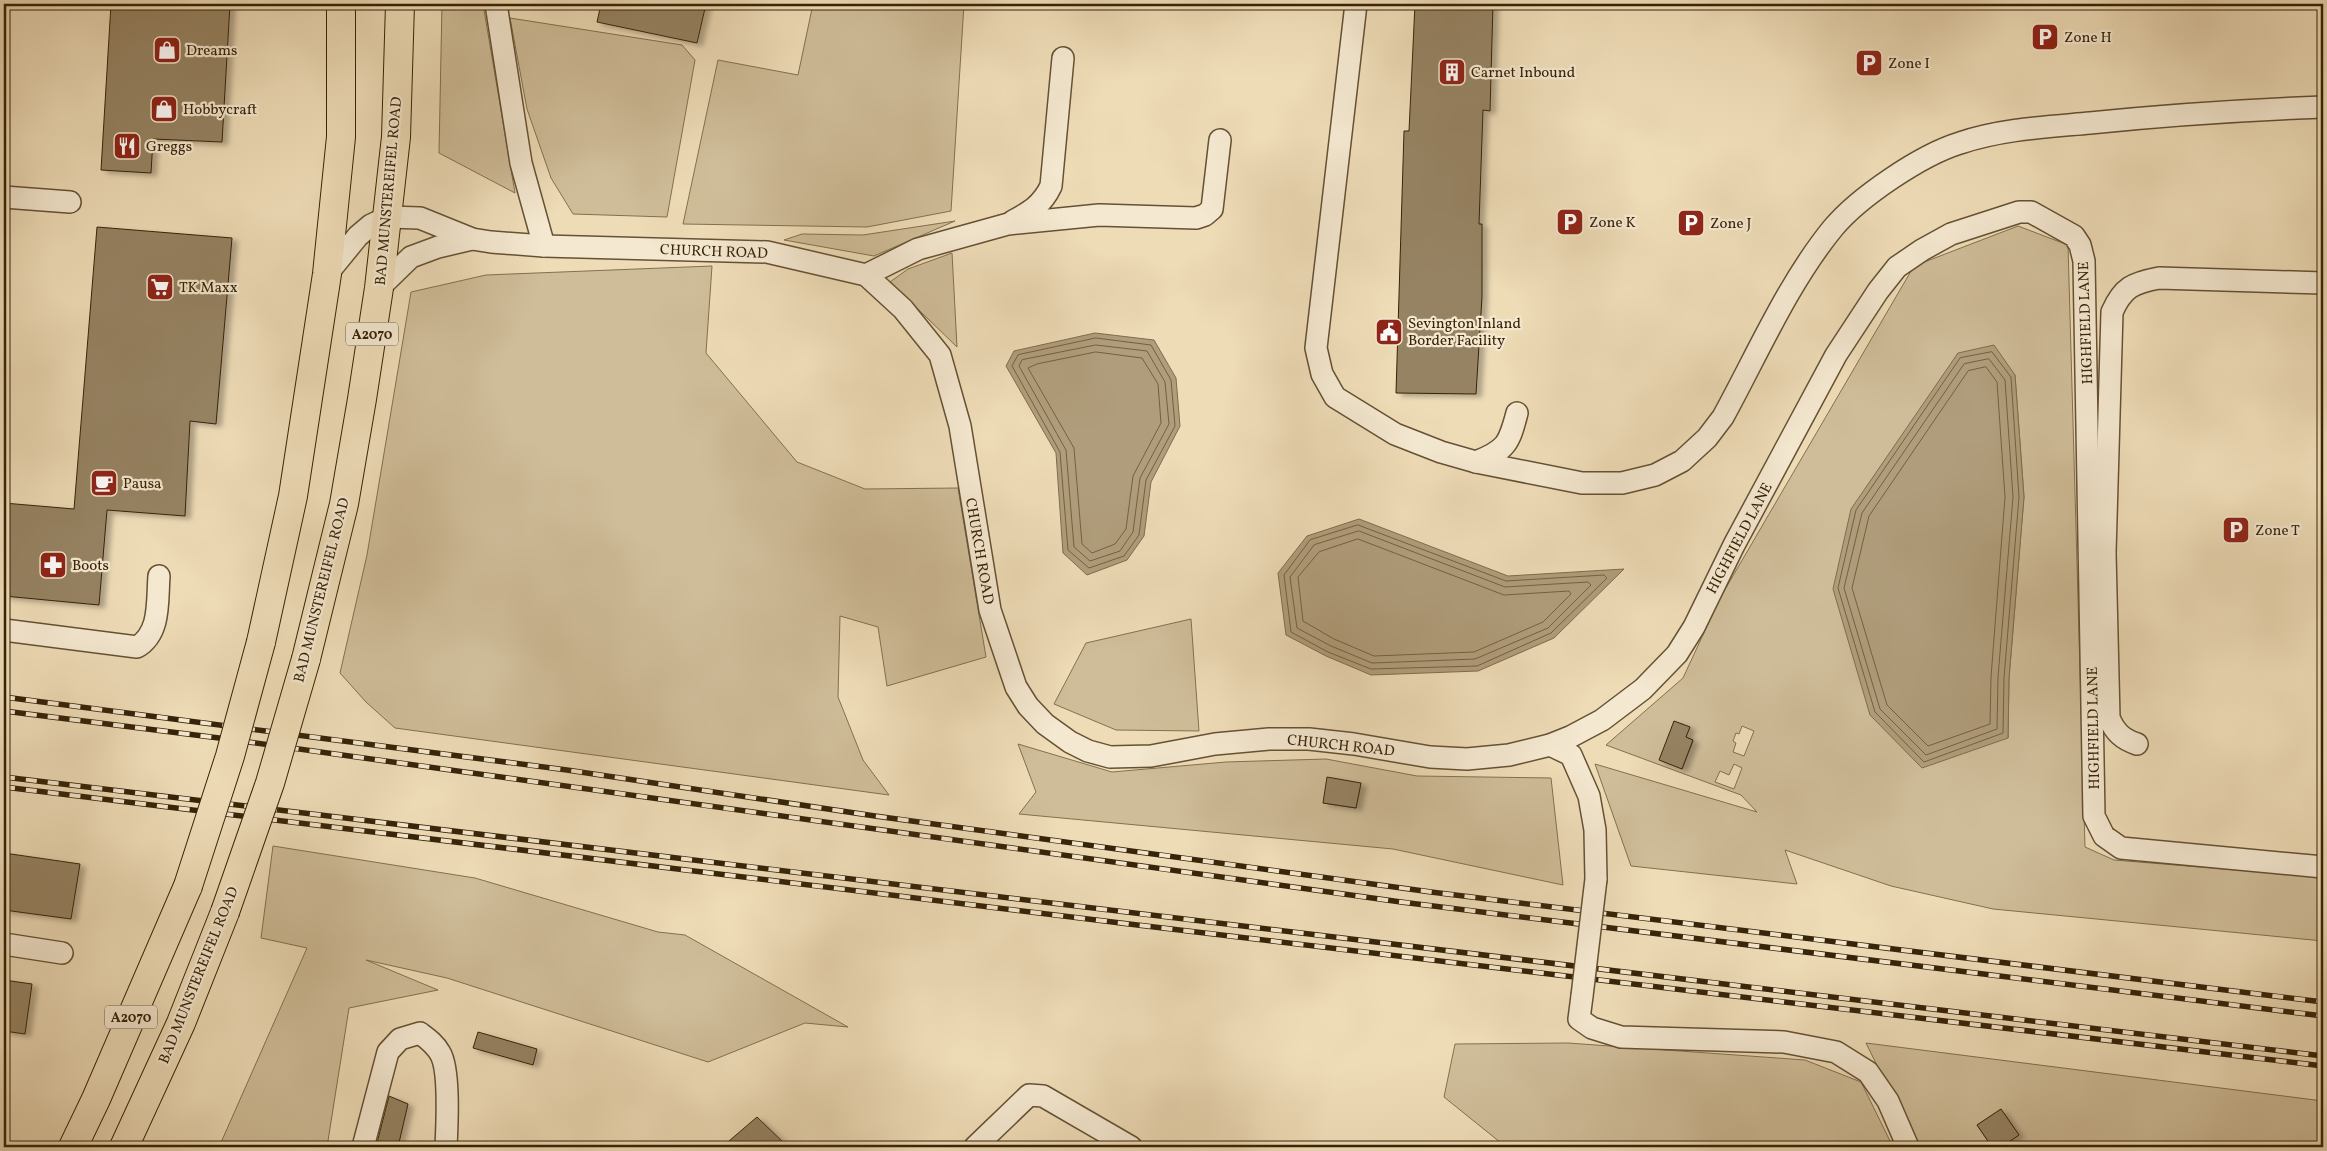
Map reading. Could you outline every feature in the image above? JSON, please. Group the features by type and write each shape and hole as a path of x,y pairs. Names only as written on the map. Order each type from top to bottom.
{"highway":[{"name":"A2070","path":"73,1147 96,1099 188,886 230,756 262,642 293,496 327,274 341,137 341,4"},
{"name":"BAD MUNSTEREIFEL ROAD","path":"124,1147 181,1023 225,912 270,783 306,659 344,504 362,399 388,217 396,137 400,4"}],"street":[{"path":"496,4 521,163 544,246"},
{"path":"1356,4 1316,348 1322,374 1335,397 1395,434 1441,452 1476,462 1582,483 1622,483 1655,475 1682,461 1708,438 1723,417 1799,276 1834,228 1865,197 1916,164 1959,143 2010,131 2190,113 2323,107"},
{"path":"1008,224 1035,209 1045,199 1051,186 1063,58"},
{"path":"866,275 918,249 1008,224 1099,215 1196,218 1205,216 1212,209 1220,140"},
{"path":"4,197 70,202"},
{"name":"HIGHFIELD LANE","path":"1550,745 1602,720 1643,689 1677,654 1694,627 1734,545 1836,355 1878,291 1897,268 1922,250 1951,234 2019,212 2031,212 2074,236 2080,246 2084,261 2094,816 2104,836 2120,848 2323,867"},
{"path":"327,274 358,236 371,225 388,217"},
{"name":"CHURCH ROAD","path":"388,217 420,218 472,239 544,246 767,252 866,275 903,309 940,355 960,426 990,610 1016,687 1028,706 1045,724 1070,742 1088,751 1102,755 1128,758 1151,756 1215,744 1269,739 1309,739 1354,744 1430,757 1467,759 1509,755 1550,745"},
{"name":"CHURCH ROAD","path":"379,288 411,257 438,247 472,239"},
{"path":"2137,744 2126,741 2114,730 2109,718 2105,553 2112,312 2120,295 2136,283 2159,278 2323,283"},
{"path":"1476,462 1494,454 1510,439 1517,413"},
{"path":"4,630 137,647 150,636 155,626 159,576"},
{"path":"1550,745 1571,756 1589,796 1596,830 1596,878 1578,1019 1592,1028 1622,1037 1784,1042 1836,1052 1868,1072 1888,1101 1908,1147"},
{"path":"4,944 62,952"},
{"path":"362,1147 388,1052 400,1039 420,1033 434,1044 442,1054 448,1099 446,1147"},
{"path":"974,1147 1028,1095 1043,1096 1131,1147"}],"shaded area":[{"path":"442,4 483,4 515,193 439,153"},
{"path":"813,4 964,4 951,211 867,227 683,224 718,60 798,75"},
{"path":"510,18 682,45 695,60 667,217 573,214 551,178 527,109"},
{"path":"955,221 874,256 784,240 802,234 863,235"},
{"path":"2018,226 2068,245 2085,847 2114,860 2323,877 2323,941 1993,909 1891,886 1785,850 1797,884 1631,866 1595,764 1757,812 1741,795 1606,745 1683,678 1720,598 1914,266","holes":["1957,354 2015,375 2024,497 2009,678 2008,738","1674,721 1686,737 1693,741 1682,769","1742,726 1754,731 1744,756 1733,752 1736,743 1733,741 1736,733 1739,734","1734,764 1742,768 1734,789 1715,782 1720,771 1729,775"]},
{"path":"952,253 957,347 890,282 908,269"},
{"path":"712,266 706,353 797,462 865,489 958,488 986,657 887,686 878,627 840,616 838,697 863,760 889,795 395,728 366,702 340,673 367,555 411,292 486,275"},
{"path":"1191,619 1199,731 1116,730 1054,704 1086,643"},
{"path":"1018,744 1112,772 1226,762 1326,759 1417,776 1551,778 1563,885 1393,849 1019,814 1036,792","holes":["1361,783 1356,808 1323,803"]},
{"path":"273,846 475,878 658,932 685,935 848,1027 805,1023 708,1062 447,978 366,960 438,990 349,1008 327,1147 219,1147 307,948 261,938"},
{"path":"1568,1043 1805,1060 1861,1082 1893,1147 1506,1147 1444,1097 1455,1044"},
{"path":"1866,1043 2323,1101 2323,1147 2001,1147 2019,1135 2001,1109 1977,1125 1992,1147 1917,1147"}],"water":[{"path":"1095,333 1154,340 1176,378 1180,426 1151,482 1144,536 1127,560 1087,575 1063,553 1056,453 1006,366 1014,351"},
{"path":"1994,345 2015,375 2024,497 2009,678 2008,738 1922,768 1870,715 1833,589 1851,509 1958,353"},
{"path":"1359,519 1508,576 1624,569 1554,638 1478,671 1371,675 1326,656 1286,635 1278,573 1307,536"}],"building":[{"path":"111,4 230,4 222,142 153,139 151,173 101,170"},
{"path":"601,4 706,4 697,43 597,22"},
{"path":"1415,4 1493,4 1490,111 1483,110 1479,224 1482,224 1482,297 1476,394 1396,393 1404,131 1409,131"},
{"path":"97,227 232,238 216,424 190,421 185,516 107,510 99,605 4,596 4,503 74,509"},
{"path":"1674,721 1690,727 1686,737 1693,740 1682,769 1659,760"},
{"path":"1327,777 1361,783 1356,808 1323,803"},
{"path":"4,853 80,864 71,919 4,910"},
{"path":"4,980 32,984 25,1034 4,1031"},
{"path":"478,1032 537,1049 533,1065 473,1048"},
{"path":"389,1096 408,1104 398,1147 376,1147"},
{"path":"2001,1109 2019,1135 2001,1147 1992,1147 1977,1125"},
{"path":"757,1117 788,1147 722,1147"}],"railway":[{"path":"4,697 567,770 875,816 1431,892 2323,1002"},
{"path":"4,711 227,739 1401,902 2323,1016"},
{"path":"4,777 2323,1056"},
{"path":"4,787 1129,924 2323,1066"}],"place":[{"name":"Zone H","path":"2045,37"},
{"name":"Dreams","path":"167,50"},
{"name":"Zone I","path":"1869,63"},
{"name":"Carnet Inbound","path":"1452,72"},
{"name":"Hobbycraft","path":"164,109"},
{"name":"Greggs","path":"127,146"},
{"name":"Zone K","path":"1570,222"},
{"name":"Zone J","path":"1691,223"},
{"name":"TK Maxx","path":"160,287"},
{"name":"Sevington Inland Border Facility","path":"1389,332"},
{"name":"Pausa","path":"104,483"},
{"name":"Zone T","path":"2236,530"},
{"name":"Boots","path":"53,565"}]}
